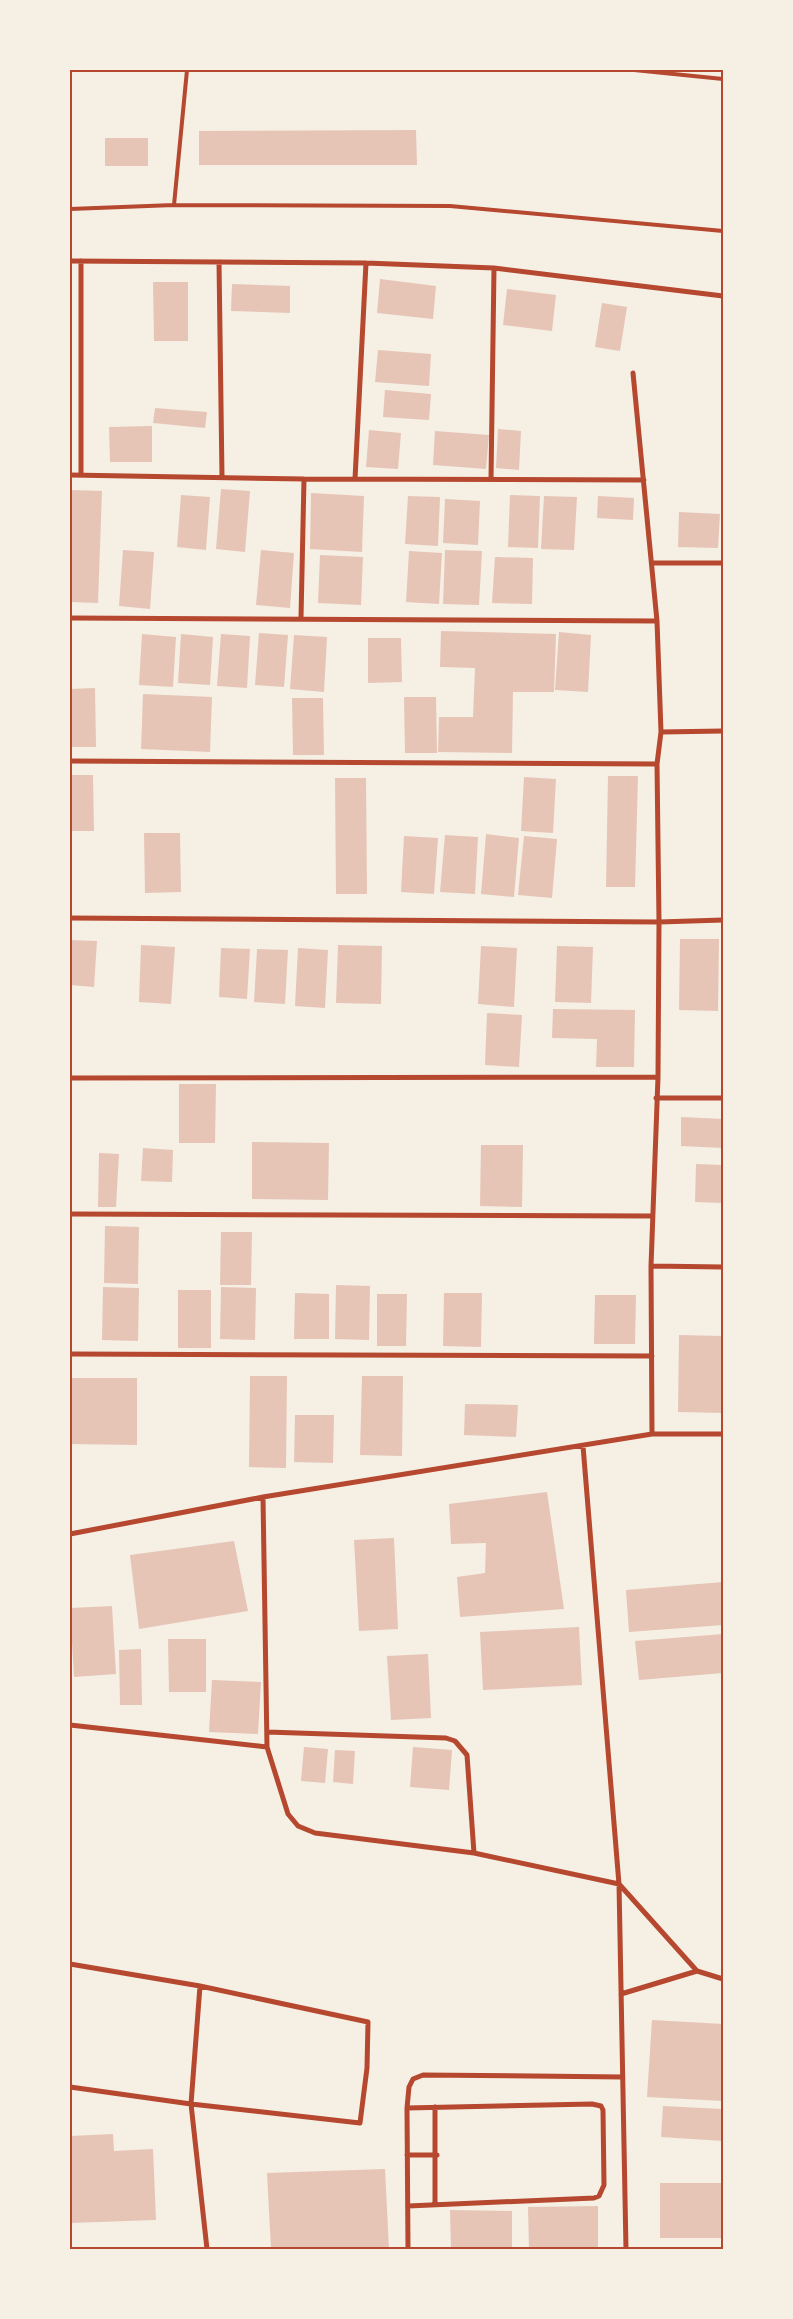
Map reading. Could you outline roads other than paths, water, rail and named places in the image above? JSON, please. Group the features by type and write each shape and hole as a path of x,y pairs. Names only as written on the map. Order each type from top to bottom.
{"street":[{"path":"70,261 366,263 494,268 723,296"},
{"path":"81,261 81,475"},
{"path":"219,262 222,477"},
{"path":"354,479 366,263"},
{"path":"492,479 494,268"},
{"path":"633,373 658,621 661,732 657,764 660,922 658,1077 651,1266 652,1434"},
{"path":"70,475 304,479 644,480"},
{"path":"302,618 304,479"},
{"path":"653,563 723,563"},
{"path":"70,618 658,621"},
{"path":"661,732 723,731"},
{"path":"70,761 657,764"},
{"path":"70,918 660,922 723,920"},
{"path":"70,1078 658,1077"},
{"path":"656,1098 723,1098"},
{"path":"70,1214 652,1216"},
{"path":"651,1266 723,1267"},
{"path":"70,1354 652,1356"},
{"path":"70,1534 263,1497 652,1434 723,1434"},
{"path":"583,1446 618,1884 626,2249"},
{"path":"263,1497 267,1747 288,1814 298,1826 315,1833 474,1853 618,1884 696,1971 723,1979"},
{"path":"70,1725 267,1747"},
{"path":"267,1732 446,1738 455,1741 467,1755 474,1853"},
{"path":"70,1964 200,1986 368,2022 367,2068 360,2123 190,2104 70,2087"},
{"path":"621,1994 696,1971"},
{"path":"200,1986 190,2104 208,2249"},
{"path":"408,2249 407,2108 409,2087 413,2079 423,2075 623,2077"},
{"path":"407,2108 592,2104 601,2106 603,2110 604,2185 599,2196 594,2198 408,2206"},
{"path":"435,2107 435,2205"},
{"path":"407,2155 436,2155"}],"lane":[{"path":"174,205 187,70"},
{"path":"634,70 723,79"},
{"path":"70,209 174,205 450,206 723,231"}]}
